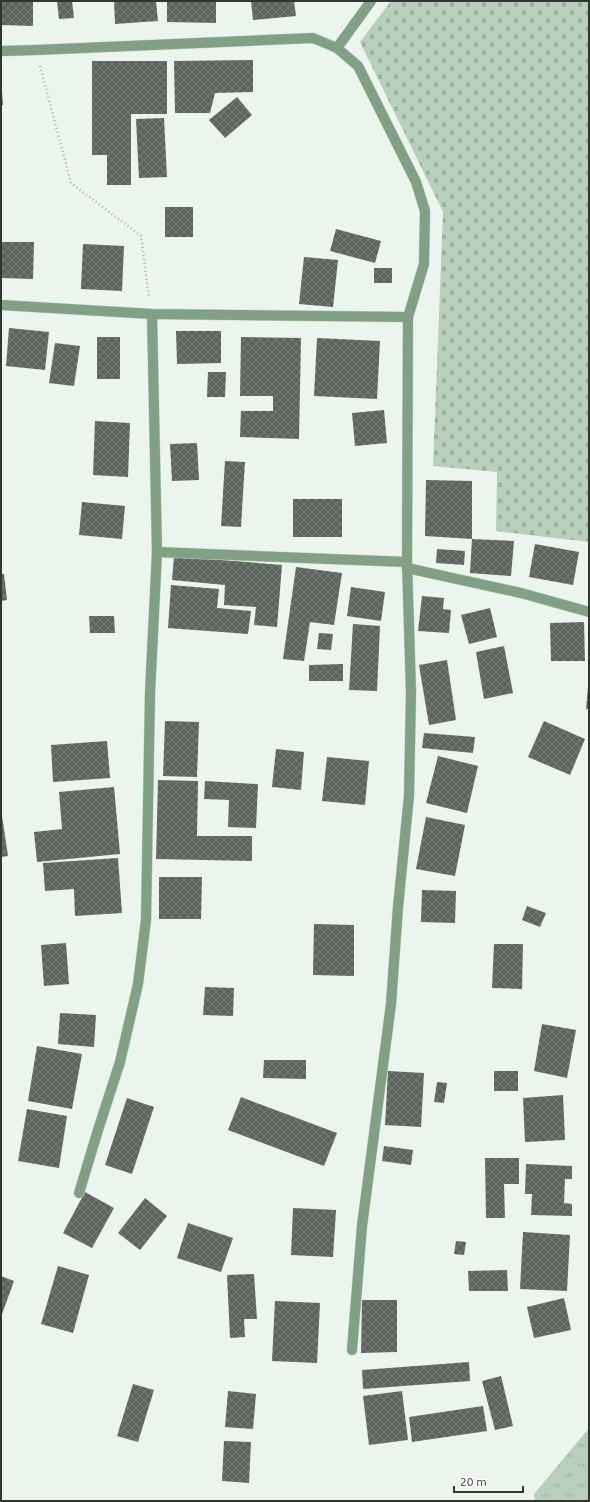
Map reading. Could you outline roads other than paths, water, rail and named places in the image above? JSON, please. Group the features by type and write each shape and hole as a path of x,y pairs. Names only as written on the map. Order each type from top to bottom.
{"street":[{"path":"336,48 371,1"},
{"path":"1,51 313,38 336,48 358,66 416,182 425,211 424,264 408,317 407,565 411,692 409,796 398,908 391,1004 362,1226 352,1350"},
{"path":"1,305 152,314 408,317"},
{"path":"79,1193 120,1062 139,977 146,920 150,693 157,552 152,314"},
{"path":"157,552 407,565 521,593 589,612"}]}
